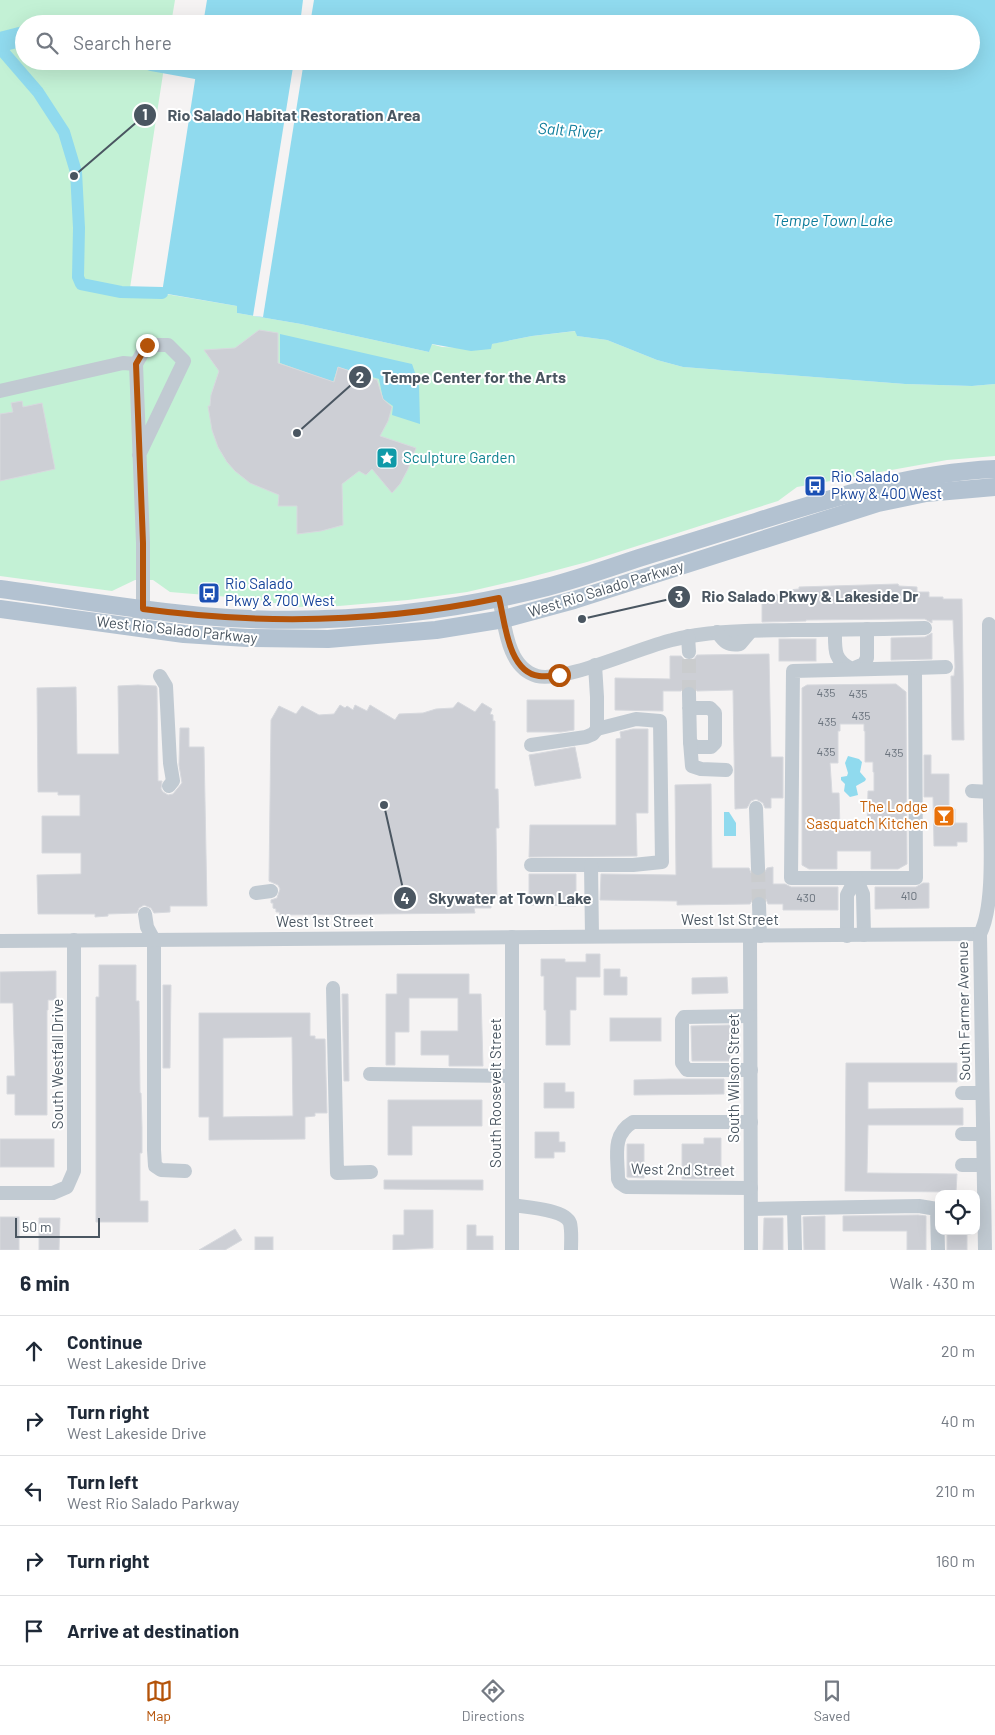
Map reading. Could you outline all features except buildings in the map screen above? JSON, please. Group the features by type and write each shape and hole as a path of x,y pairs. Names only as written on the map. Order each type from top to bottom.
{"main road":[{"name":"West Rio Salado Parkway","path":"0,589 143,609 236,618 354,618 418,612 499,598 596,573 796,508 861,490 920,477 995,469"},
{"name":"West Rio Salado Parkway","path":"0,609 184,634 247,638 328,639 410,633 504,619 582,598 878,503 926,493 995,487"}],"street":[{"path":"136,628 143,609 143,543 139,456 136,364 147,345 168,345 184,361 139,456"},
{"path":"0,391 123,364 136,364"},
{"path":"499,598 509,642 515,658 522,667 538,676 559,675 654,645 688,636 717,632 925,628"},
{"name":"South Farmer Avenue","path":"985,1250 987,1158 982,1134 980,934 986,924 989,911 993,865 988,624"},
{"path":"834,630 838,659 842,664 852,669 864,664 867,658 867,629"},
{"path":"688,636 689,652"},
{"path":"531,745 586,737 593,734 596,729 597,697 594,665"},
{"path":"914,668 916,878 792,878 793,671 946,667"},
{"path":"160,676 166,686 170,763 173,782 167,784"},
{"path":"689,694 692,766 701,769 726,770"},
{"path":"689,708 710,708 715,713 715,743 711,747 694,747 690,742"},
{"path":"531,865 632,865 662,862 660,721 636,719 596,729"},
{"path":"972,792 990,792"},
{"path":"756,808 758,868"},
{"path":"591,865 592,936"},
{"path":"856,878 863,894 864,935"},
{"path":"847,936 847,895 856,878"},
{"path":"256,893 271,891"},
{"name":"South Wilson Street","path":"751,1250 750,1016 759,904"},
{"path":"145,914 147,927 154,940 155,1166 161,1170 185,1171"},
{"name":"West 1st Street","path":"0,941 980,934"},
{"name":"South Roosevelt Street","path":"512,937 512,1250"},
{"name":"South Westfall Drive","path":"0,1193 53,1193 67,1186 74,1171 74,940"},
{"path":"333,988 337,1173 371,1172"},
{"path":"750,1016 684,1016 682,1020 682,1063 687,1070 751,1070"},
{"path":"370,1074 512,1076"},
{"path":"962,1093 982,1093"},
{"name":"West 2nd Street","path":"751,1122 633,1122 622,1131 618,1142 618,1179 626,1187 751,1188"},
{"path":"962,1134 982,1134"},
{"path":"962,1165 987,1158"},
{"path":"512,1205 536,1208 565,1216 569,1221 571,1250"},
{"path":"751,1209 919,1206 937,1208 938,1250"},
{"path":"794,1208 795,1250"}],"green space":[{"path":"0,0 175,0 172,15 15,15 15,70 164,70 130,288 237,306 237,313 301,324 429,352 431,344 442,347 491,349 491,344 532,336 576,331 577,336 607,340 657,360 683,367 905,384 972,386 995,384 995,456 947,460 797,487 778,501 587,562 467,592 408,600 339,606 295,607 254,599 170,592 153,580 135,580 112,591 0,576"}],"water":[{"name":"Tempe Town Lake","path":"207,0 995,0 995,384 972,386 905,384 683,367 657,360 607,340 577,336 575,331 532,336 492,344 491,349 471,351 432,344 429,352 301,324 237,313 237,306 162,293 197,70 980,70 980,15 204,15"},
{"path":"280,334 412,364 419,384 420,424 392,415 393,406 383,399 379,379 338,367 333,382 280,363"},
{"path":"848,756 859,759 862,762 860,772 866,779 856,786 858,795 850,797 844,791 845,784 841,780 841,777 847,776 848,773 845,763"},
{"path":"724,812 729,812 736,823 736,836 724,836"}],"pier":[{"path":"303,0 314,0 312,15 301,15"},
{"path":"293,70 303,70 263,317 253,316"}],"waterway":[{"name":"Salt River","path":"0,42 15,38"},
{"path":"0,48 15,65"},
{"path":"19,70 38,92 64,132 76,172 79,228 78,277 81,284 121,292 162,293"},
{"name":"Salt River","path":"201,70 223,74"}],"tunnel":[{"path":"689,652 689,694"},
{"path":"758,868 759,904"}],"place":[{"name":"Rio Salado Habitat Restoration Area","path":"74,176"},
{"name":"Tempe Center for the Arts","path":"297,433"},
{"name":"Sculpture Garden","path":"387,458"},
{"name":"Rio Salado Pkwy & 400 West","path":"815,486"},
{"name":"Rio Salado Pkwy & 700 West","path":"209,593"},
{"name":"Rio Salado Pkwy & Lakeside Dr","path":"582,619"},
{"name":"Skywater at Town Lake","path":"384,805"},
{"name":"The Lodge Sasquatch Kitchen","path":"944,816"}],"route":[{"path":"147,345 136,364 143,543 143,609 236,618 354,618 390,616 499,598 512,652 522,667 538,676 559,675"}]}
